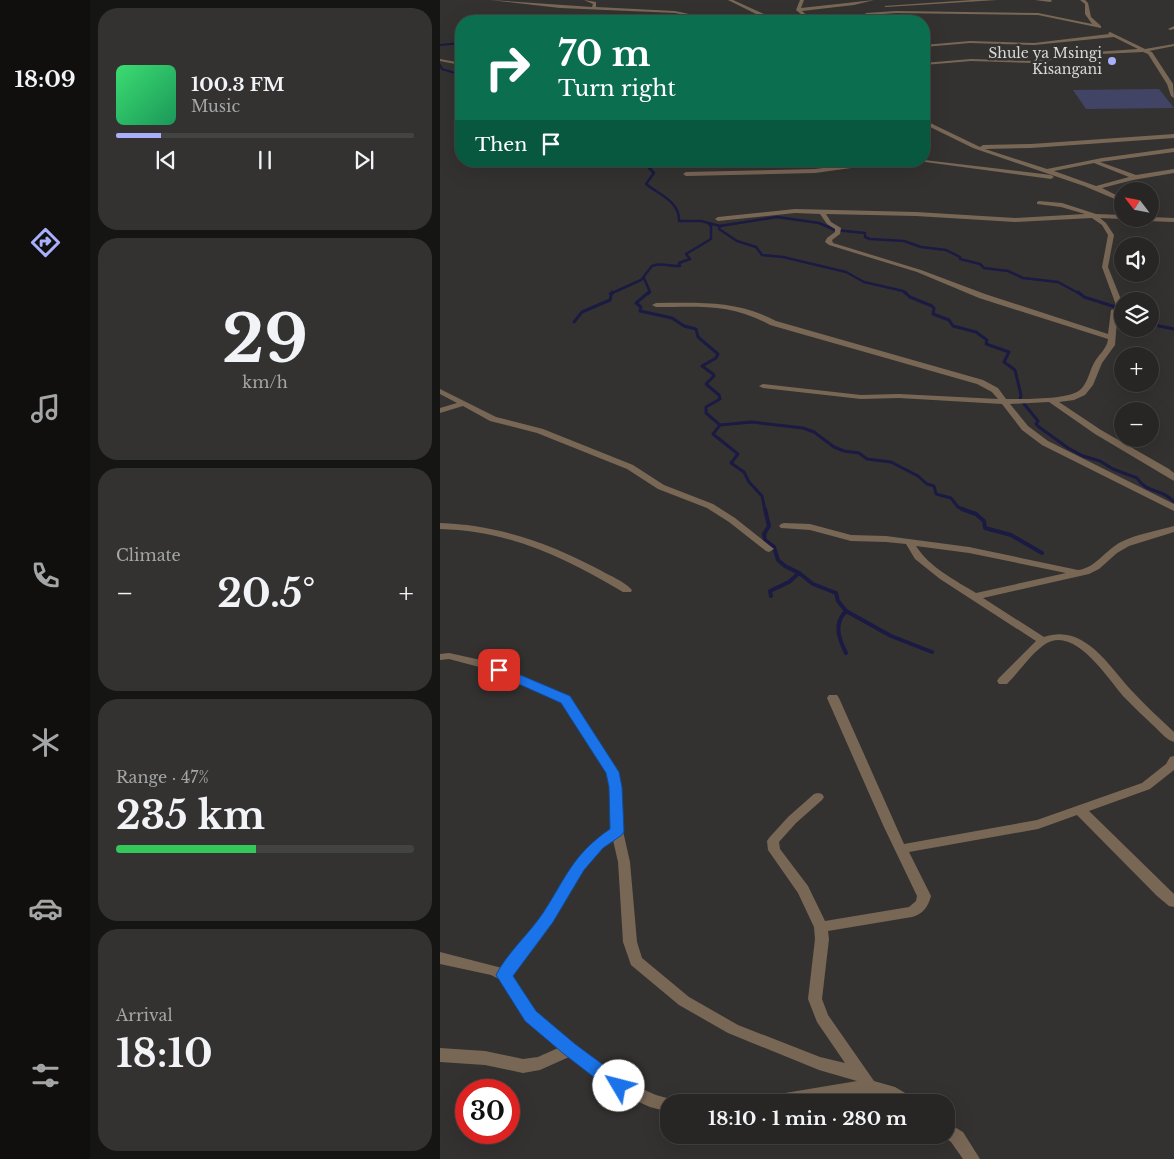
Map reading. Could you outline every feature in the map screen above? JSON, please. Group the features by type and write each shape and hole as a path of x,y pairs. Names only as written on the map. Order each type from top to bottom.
{"street":[{"path":"492,0 529,5 594,8 634,7 695,15"},
{"path":"586,0 595,3 594,8"},
{"path":"730,0 762,15"},
{"path":"798,10 802,0"},
{"path":"798,10 856,6 872,0"},
{"path":"881,7 995,0"},
{"path":"1037,0 1050,1"},
{"path":"1082,0 1087,4 1086,9 1089,19 1099,27 1146,50 1153,56 1170,84 1174,96"},
{"path":"856,6 867,14 896,12 1038,14 1099,27"},
{"path":"867,14 867,11 874,7"},
{"path":"798,10 804,15"},
{"path":"930,45 970,42 1034,44 1115,35"},
{"path":"930,63 971,60 1028,62 1080,54 1146,50 1174,45"},
{"path":"440,59 454,57"},
{"path":"440,59 455,63"},
{"path":"930,125 974,147 1069,178 1114,196"},
{"path":"974,147 1030,147 1107,139 1174,136"},
{"path":"1047,171 1092,161 1174,150"},
{"path":"1092,161 1136,177"},
{"path":"930,162 1069,178"},
{"path":"725,174 726,167"},
{"path":"686,174 815,171 849,167"},
{"path":"1097,188 1136,177 1174,171"},
{"path":"763,386 860,397 908,396 1004,401 1051,400 1072,398 1082,394 1092,380 1098,363 1111,345 1117,308 1105,267 1111,235 1104,224 1095,216 1062,205 1039,203"},
{"path":"718,219 777,212 916,214 1035,220 1114,217"},
{"path":"822,212 829,224 838,228 838,233 829,239 828,242 831,244 919,271 982,296 1112,338"},
{"path":"1159,214 1174,220"},
{"path":"1159,219 1174,220"},
{"path":"656,305 715,305 744,308 782,326 980,382 995,390 1026,428 1045,443 1174,508"},
{"path":"440,392 492,419 540,431 630,467 661,487 710,506 732,520 769,549"},
{"path":"1051,400 1098,432 1170,469 1174,478"},
{"path":"440,411 462,404"},
{"path":"440,526 475,528 542,548 577,562 626,590"},
{"path":"784,526 810,527 852,538 908,542 996,555 1078,573 1092,571 1113,551 1124,544 1174,529"},
{"path":"908,542 918,557 944,577 1043,641"},
{"path":"976,596 1078,573"},
{"path":"1003,681 1043,641 1058,635 1064,635 1078,642 1104,664 1129,695 1174,738"},
{"path":"440,657 449,656 486,665 566,700 613,772 616,787 617,831 624,862 630,942 636,961 684,1001 733,1029 864,1080 893,1094"},
{"path":"821,927 918,909 922,904 924,896 833,698"},
{"path":"901,849 1038,824 1146,786 1170,766 1174,760"},
{"path":"818,796 773,841 774,850 803,890 821,927 822,939 815,999 822,1018 864,1080"},
{"path":"1080,810 1174,902"},
{"path":"504,975 548,918 579,866 598,844 617,831"},
{"path":"440,958 493,970 504,975 530,1016 570,1049 619,1086 660,1103"},
{"path":"440,1055 485,1058 522,1066 540,1063 570,1049"},
{"path":"807,1094 864,1080"},
{"path":"955,1136 972,1159"}],"shaded area":[{"path":"1159,89 1174,108 1086,109 1073,90"}],"waterway":[{"path":"440,45 455,44"},
{"path":"440,65 442,69 455,73"},
{"path":"652,167 649,168 654,173 646,184 673,204 679,221 701,221 720,226"},
{"path":"720,226 777,217 819,223 835,230 865,233 865,237 870,239 904,241 921,247 946,250 960,257 960,259 980,264 984,268 1008,271 1023,278 1058,282 1080,294"},
{"path":"612,293 641,280 652,266 660,264 680,266 679,263 690,259 686,254 711,239 711,226 709,224"},
{"path":"720,226 719,229 737,241 756,247 762,255 783,257 846,272 864,282 903,291 906,294"},
{"path":"644,278 650,292 648,294"},
{"path":"649,292 636,303 641,307 640,311 672,318 684,326 696,329 698,337 718,354 716,358 702,366 713,374 714,376 706,384 719,395 720,399 706,407 706,413 720,425"},
{"path":"905,292 910,297 932,306 934,308 933,314 949,320 953,326 976,332 987,340 986,344 1009,352 1004,362 1015,370 1021,395 1020,399 1038,421 1036,424 1039,427 1068,448 1137,478 1145,487 1165,495 1174,502"},
{"path":"1078,292 1084,297 1114,306"},
{"path":"574,322 582,312 610,300 612,293"},
{"path":"1159,326 1174,329"},
{"path":"720,425 752,422 803,428 814,432 834,447 844,451 859,453 867,459 891,462 918,476 927,484 934,486 936,494 951,498 958,507 965,510"},
{"path":"720,425 713,434 738,454 731,463 744,472 749,482 762,496 765,510"},
{"path":"765,509 769,526 764,534 765,540 774,547 778,560 799,573"},
{"path":"962,509 976,514 984,521 985,528 1011,535 1042,553"},
{"path":"771,596 770,591 789,582 799,573"},
{"path":"799,573 813,584 836,593 838,601 846,611"},
{"path":"846,611 891,636 932,652"},
{"path":"846,611 838,626 839,637 846,653"}],"place":[{"name":"Shule ya Msingi Kisangani","path":"1112,61"}],"route":[{"path":"499,670 566,700 613,772 616,787 617,831 598,844 589,853 579,866 548,918 504,975 530,1016 619,1086"}]}
